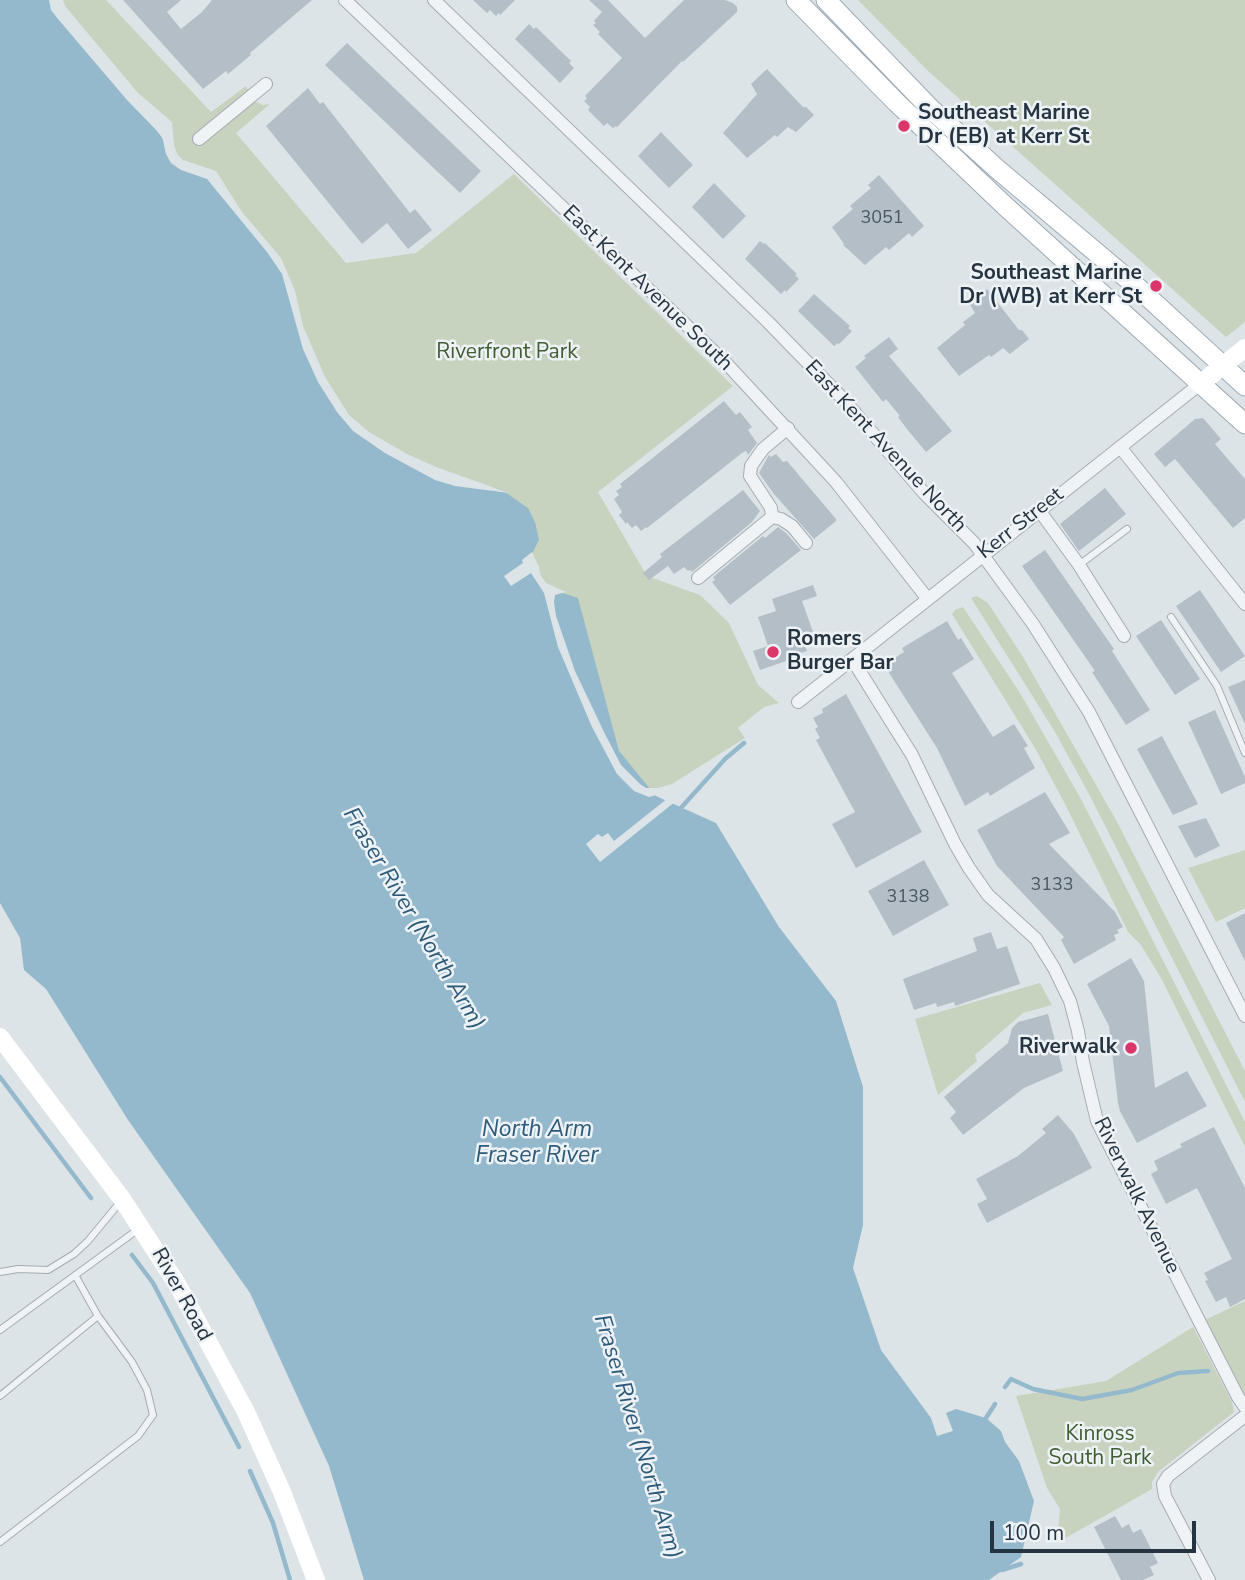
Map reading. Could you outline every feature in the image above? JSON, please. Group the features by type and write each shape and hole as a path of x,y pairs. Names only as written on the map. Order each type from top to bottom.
{"main road":[{"path":"796,0 965,168 1245,424"},
{"path":"826,0 931,109 996,168 1136,286 1245,386"}],"street":[{"name":"East Kent Avenue South","path":"345,0 726,363 844,492 927,598"},
{"name":"East Kent Avenue North","path":"434,0 793,348 852,409 924,493 967,535 1033,624 1089,712 1245,1016"},
{"path":"199,139 265,85"},
{"name":"Kerr Street","path":"797,702 1245,348"},
{"path":"772,517 771,508 750,476 751,466 755,457 788,428"},
{"path":"1120,447 1245,604"},
{"path":"1039,510 1079,565 1124,636"},
{"path":"772,517 792,526 806,543"},
{"path":"698,578 772,517"},
{"name":"Riverwalk Avenue","path":"852,659 912,755 969,868 988,894 1036,939 1054,968 1076,1021 1097,1121 1245,1407"},
{"name":"River Road","path":"0,1037 122,1199 177,1284 246,1412 282,1492 316,1580"},
{"path":"1209,1580 1165,1496 1163,1485 1168,1476 1245,1416"}],"lane":[{"path":"1079,565 1127,529"},
{"path":"1171,617 1217,686 1245,753"},
{"path":"0,1272 18,1269 48,1270 74,1254 88,1241 122,1199"},
{"path":"0,1329 141,1226"},
{"path":"0,1542 138,1436 153,1415 147,1390 132,1362 98,1316 75,1275"},
{"path":"0,1396 98,1316"}],"green space":[{"name":"Riverfront Park","path":"59,0 106,0 211,112 246,86 254,101 263,105 270,104 236,133 346,263 416,253 514,174 733,386 598,492 647,576 700,595 729,623 758,685 779,703 764,707 738,728 745,738 672,784 658,788 646,788 621,765 531,556 539,540 439,472 369,435 347,417 138,97"},
{"path":"858,0 1245,0 1245,322 1226,337 927,70"},
{"path":"977,596 988,603 1023,657 1116,820 1245,1071 1245,1102 1090,796 1055,732 971,598"},
{"path":"963,607 1020,693 1081,799 1245,1122 1245,1147 1162,980 1141,945 1128,932 1035,748 952,614"},
{"path":"1245,850 1245,908 1216,922 1188,868"},
{"path":"1040,983 1052,1005 1023,1013 975,1055 977,1061 938,1095 915,1019"},
{"path":"1245,1301 1245,1395 1205,1320"},
{"name":"Kinross South Park","path":"1193,1327 1232,1402 1234,1412 1158,1472 1152,1482 1152,1489 1057,1543 1060,1509 1047,1488 1016,1396 1106,1381"}],"water":[{"name":"North Arm Fraser River","path":"0,0 59,0 181,163 213,174 239,214 278,260 303,335 322,377 347,417 369,435 439,472 502,490 528,508 539,540 531,556 541,580 550,589 578,598 619,751 656,796 716,823 779,927 836,1001 863,1087 863,1225 853,1268 881,1350 931,1418 937,1436 953,1431 946,1413 956,1409 986,1418 1001,1431 1005,1442 1019,1461 1034,1501 1021,1557 989,1580 364,1580 329,1466 250,1293 128,1120 46,989 24,970 20,938 0,903"}],"pier":[{"path":"49,0 63,0 65,6 138,93 172,122 177,154 183,160 216,171 242,212 281,258 295,291 303,326 325,377 349,415 369,432 407,454 509,493 455,486 435,480 385,453 353,431 318,382 303,349 282,274 267,252 207,179 181,170 171,163 162,136 127,100 58,19 51,10"},
{"path":"532,552 546,583 566,592 555,595 556,616 575,671 621,765 640,784 646,788 654,788 660,794 649,797 634,791 617,774 592,727 558,647 544,593 531,573 511,586 504,576 523,563 522,560"},
{"path":"668,798 676,801 600,862 586,844 598,834 602,837 608,833 614,841"}],"building":[{"path":"123,0 181,0 167,12 181,29 212,0 312,0 228,74 226,71 203,89"},
{"path":"473,0 515,0 496,16 490,10 487,13"},
{"path":"589,0 608,0 645,38 684,0 725,0 737,7 737,12 613,128 607,123 604,126 588,110 590,107 584,101 587,98 585,96 622,58 598,34 600,32 593,25 602,12"},
{"path":"529,24 534,29 536,27 571,61 569,63 574,68 560,83 515,39"},
{"path":"347,43 481,171 460,193 325,65"},
{"path":"767,69 814,115 796,132 788,127 747,158 723,133 757,94 751,84"},
{"path":"308,88 320,104 323,102 410,213 415,209 432,230 408,249 387,223 362,244 266,126"},
{"path":"661,132 693,165 669,188 638,156"},
{"path":"879,175 924,226 912,237 909,233 889,250 886,247 865,265 843,245 832,227 853,209 850,206 871,188 868,185"},
{"path":"714,183 746,216 723,239 692,207"},
{"path":"760,241 797,274 795,275 799,279 786,292 785,290 781,294 745,259"},
{"path":"987,289 1029,339 1010,354 1003,348 991,357 989,355 959,376 937,348 965,325 963,322 975,313 969,303"},
{"path":"814,294 850,326 848,328 852,331 839,344 834,346 798,311"},
{"path":"889,337 898,349 889,356 952,431 926,452 886,399 883,402 855,367 866,358 864,356"},
{"path":"724,401 736,415 740,412 752,427 748,430 757,443 748,455 746,451 742,453 647,528 641,531 636,525 632,528 627,522 626,524 619,515 622,512 614,499 619,495 616,491 622,487 620,484"},
{"path":"1203,418 1221,439 1215,444 1245,479 1245,518 1233,528 1175,459 1165,467 1154,454 1195,419"},
{"path":"776,454 783,462 787,461 836,519 814,539 759,473 769,455 771,457"},
{"path":"1105,488 1126,514 1079,551 1060,524"},
{"path":"743,490 760,511 752,522 692,572 684,567 674,574 668,566 649,580 643,573 662,557 660,554"},
{"path":"778,527 801,550 730,605 712,582 715,580 713,577"},
{"path":"1045,550 1114,649 1112,651 1150,710 1126,725 1092,672 1095,671 1022,566"},
{"path":"813,585 817,596 802,601 813,632 802,636 807,651 760,670 753,651 768,646 758,617 776,611 772,599"},
{"path":"1200,590 1245,656 1221,672 1176,606"},
{"path":"1161,620 1200,679 1175,695 1136,636"},
{"path":"947,621 974,659 952,673 993,737 1014,724 1028,746 1024,748 1035,768 990,796 988,792 965,806 937,748 884,665 904,652 902,648"},
{"path":"1245,680 1245,724 1228,687"},
{"path":"846,694 922,832 856,868 832,824 855,812 816,740 820,738 813,718"},
{"path":"1215,710 1245,777 1245,783 1221,794 1188,722"},
{"path":"1162,736 1198,804 1173,815 1137,749"},
{"path":"1045,792 1070,833 1049,844 1115,912 1123,927 1114,935 1116,940 1074,964 1061,940 1064,937 997,866 977,830"},
{"path":"1206,818 1220,846 1195,858 1178,826"},
{"path":"924,860 949,905 893,936 868,891"},
{"path":"1245,913 1245,961 1226,923"},
{"path":"991,932 997,949 1007,946 1020,984 955,1006 954,1002 937,1007 936,1003 914,1010 903,979 977,951 973,938"},
{"name":"Riverwalk","path":"1131,958 1144,981 1155,1088 1187,1071 1207,1106 1137,1143 1118,1103 1109,1026 1087,984"},
{"path":"1048,1014 1063,1071 1024,1088 963,1135 950,1118 956,1112 944,1097 1008,1043 1012,1028 1018,1022"},
{"path":"1058,1115 1074,1134 1092,1168 987,1223 977,1204 987,1199 976,1179 1018,1156 1046,1133 1042,1129"},
{"path":"1214,1127 1245,1188 1245,1299 1230,1307 1226,1297 1216,1302 1205,1281 1208,1280 1204,1273 1232,1259 1197,1188 1166,1204 1151,1174 1158,1170 1154,1161"},
{"path":"1115,1516 1122,1528 1129,1524 1133,1533 1141,1529 1158,1563 1150,1567 1154,1575 1143,1580 1121,1580 1094,1527"}],"waterway":[{"path":"679,810 725,759 744,743"},
{"path":"0,1077 91,1198"},
{"path":"132,1255 153,1283 239,1447"},
{"path":"1005,1387 1011,1379 1033,1389 1082,1399 1132,1390 1178,1373 1208,1371"},
{"path":"986,1418 995,1404"},
{"path":"250,1471 273,1523 290,1580"},
{"path":"1002,1570 1021,1564"}],"place":[{"name":"Southeast Marine Dr (EB) at Kerr St","path":"904,126"},
{"name":"Southeast Marine Dr (WB) at Kerr St","path":"1156,286"},
{"name":"Romers Burger Bar","path":"773,652"},
{"name":"Riverwalk","path":"1131,1048"}],"water label":[{"name":"Fraser River (North Arm)","path":"413,919"},
{"name":"Fraser River (North Arm)","path":"637,1437"}]}
